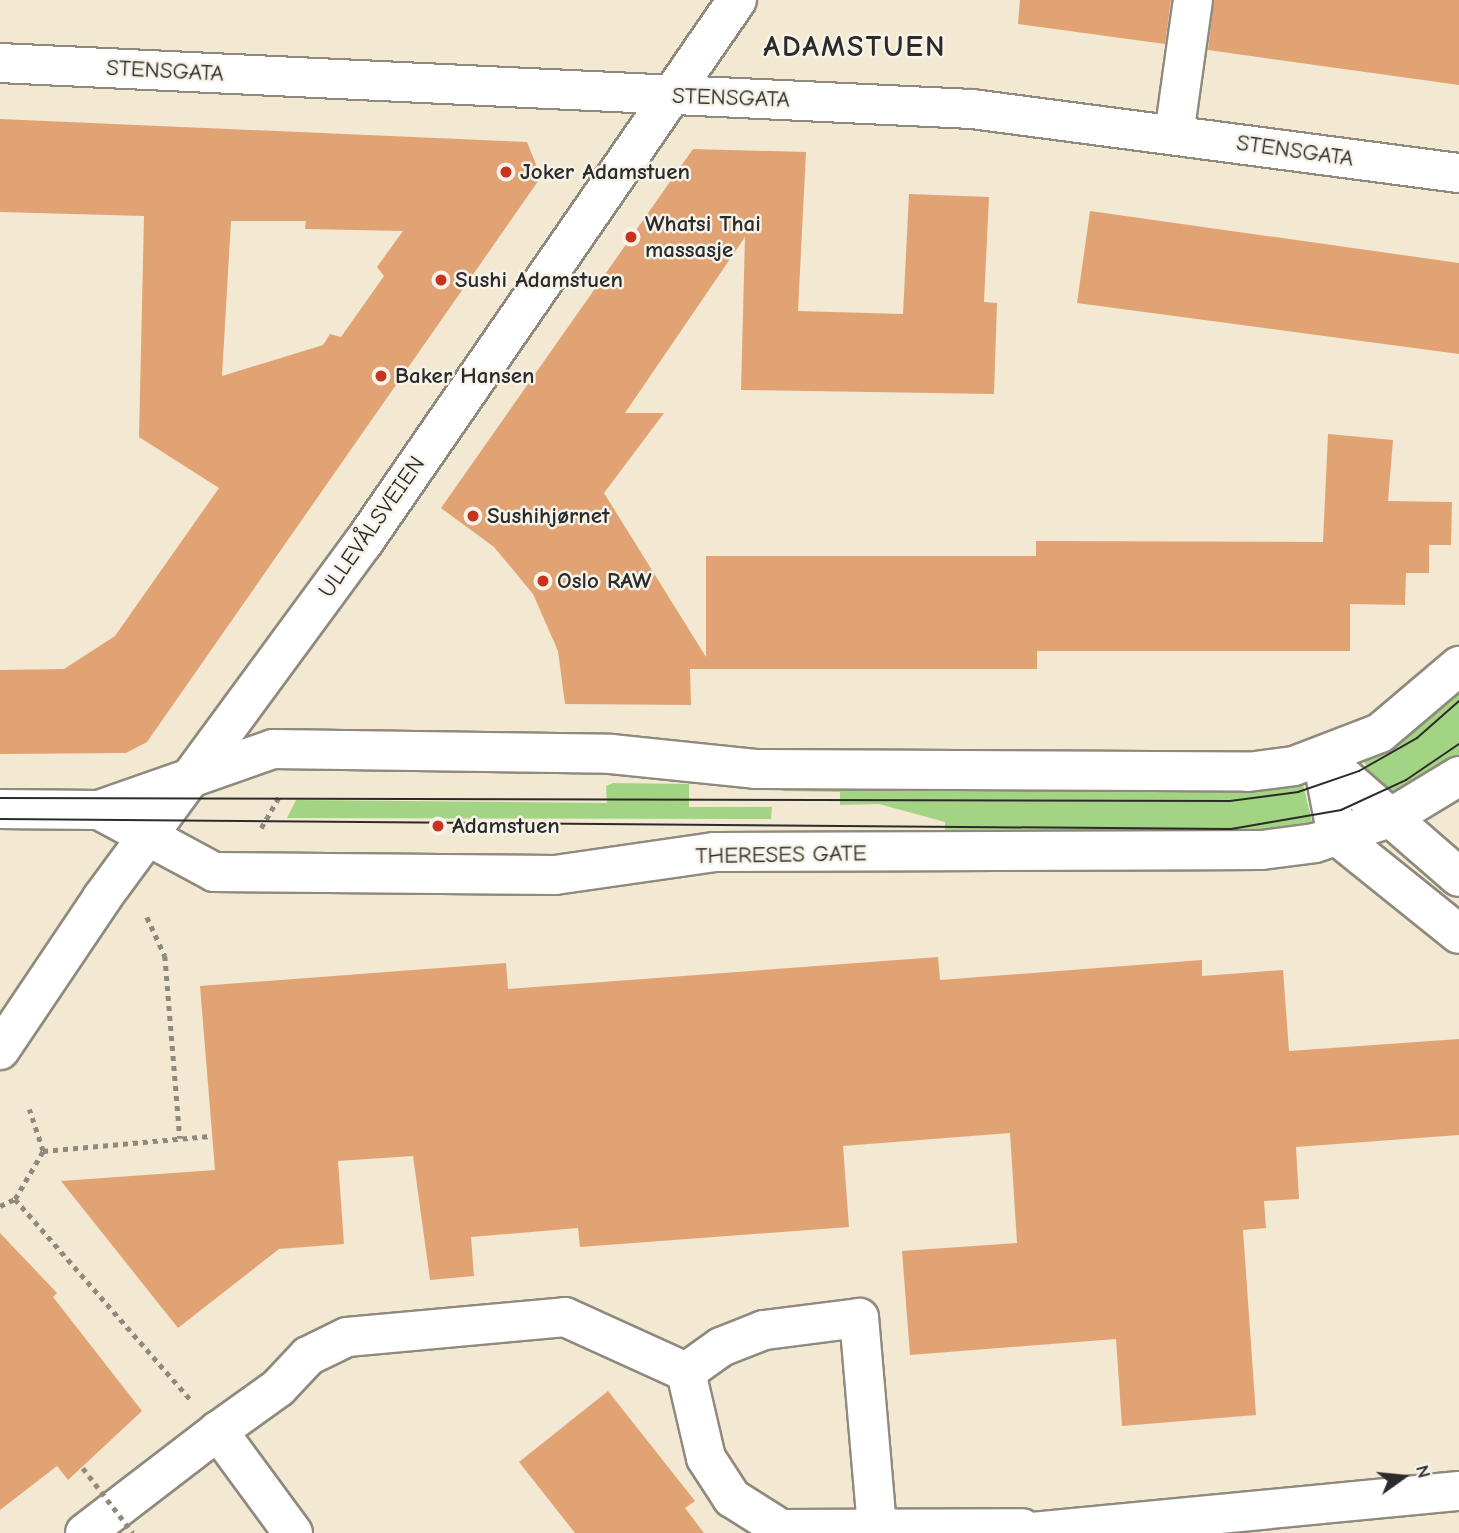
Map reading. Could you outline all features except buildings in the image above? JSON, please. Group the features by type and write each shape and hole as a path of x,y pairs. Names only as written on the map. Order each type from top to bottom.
{"street":[{"name":"ULLEVÅLSVEIEN","path":"0,1050 148,836 363,544 737,0"},
{"path":"1174,135 1194,0"},
{"name":"STENSGATA","path":"0,63 972,109 1459,173"},
{"name":"THERESES GATE","path":"0,809 99,810 273,749 611,754 755,769 1248,772 1322,758 1380,733 1459,666"},
{"path":"1322,758 1459,877"},
{"path":"1322,758 1337,836 1459,934"},
{"name":"THERESES GATE","path":"99,810 214,872 542,875 715,852 1183,854 1262,850 1337,836 1390,818 1459,776"},
{"path":"85,1533 278,1388 308,1356 347,1338 565,1317 686,1372"},
{"path":"686,1372 721,1347 764,1330 859,1318 877,1527"},
{"path":"686,1372 706,1458 732,1498 781,1529 877,1527 1022,1531 1459,1491"},
{"path":"218,1431 293,1533"}],"path":[{"path":"256,835 288,783"},
{"path":"147,917 165,956 180,1138"},
{"path":"29,1109 44,1150"},
{"path":"44,1150 210,1136"},
{"path":"0,1206 15,1199 44,1150"},
{"path":"15,1199 218,1431"},
{"path":"83,1468 133,1533"}],"green space":[{"path":"1459,688 1459,755 1382,803 1363,759"},
{"path":"1302,780 1313,826 1288,831 945,839 945,822 879,804 840,805 840,792 783,791 784,784"},
{"path":"613,783 689,784 689,807 772,807 771,819 287,818 296,800 607,803 606,786"}],"tram line":[{"path":"0,798 1230,801 1298,792 1359,771 1417,738 1459,701"},
{"path":"0,819 1231,829 1341,810 1406,780 1459,744"}],"place":[{"name":"Joker Adamstuen","path":"506,172"},
{"name":"Whatsi Thai massasje","path":"631,237"},
{"name":"Sushi Adamstuen","path":"441,280"},
{"name":"Baker Hansen","path":"381,376"},
{"name":"Sushihjørnet","path":"473,516"},
{"name":"Oslo RAW","path":"543,581"},
{"name":"Adamstuen","path":"438,826"}],"district":[{"name":"ADAMSTUEN","path":"855,47"}]}
